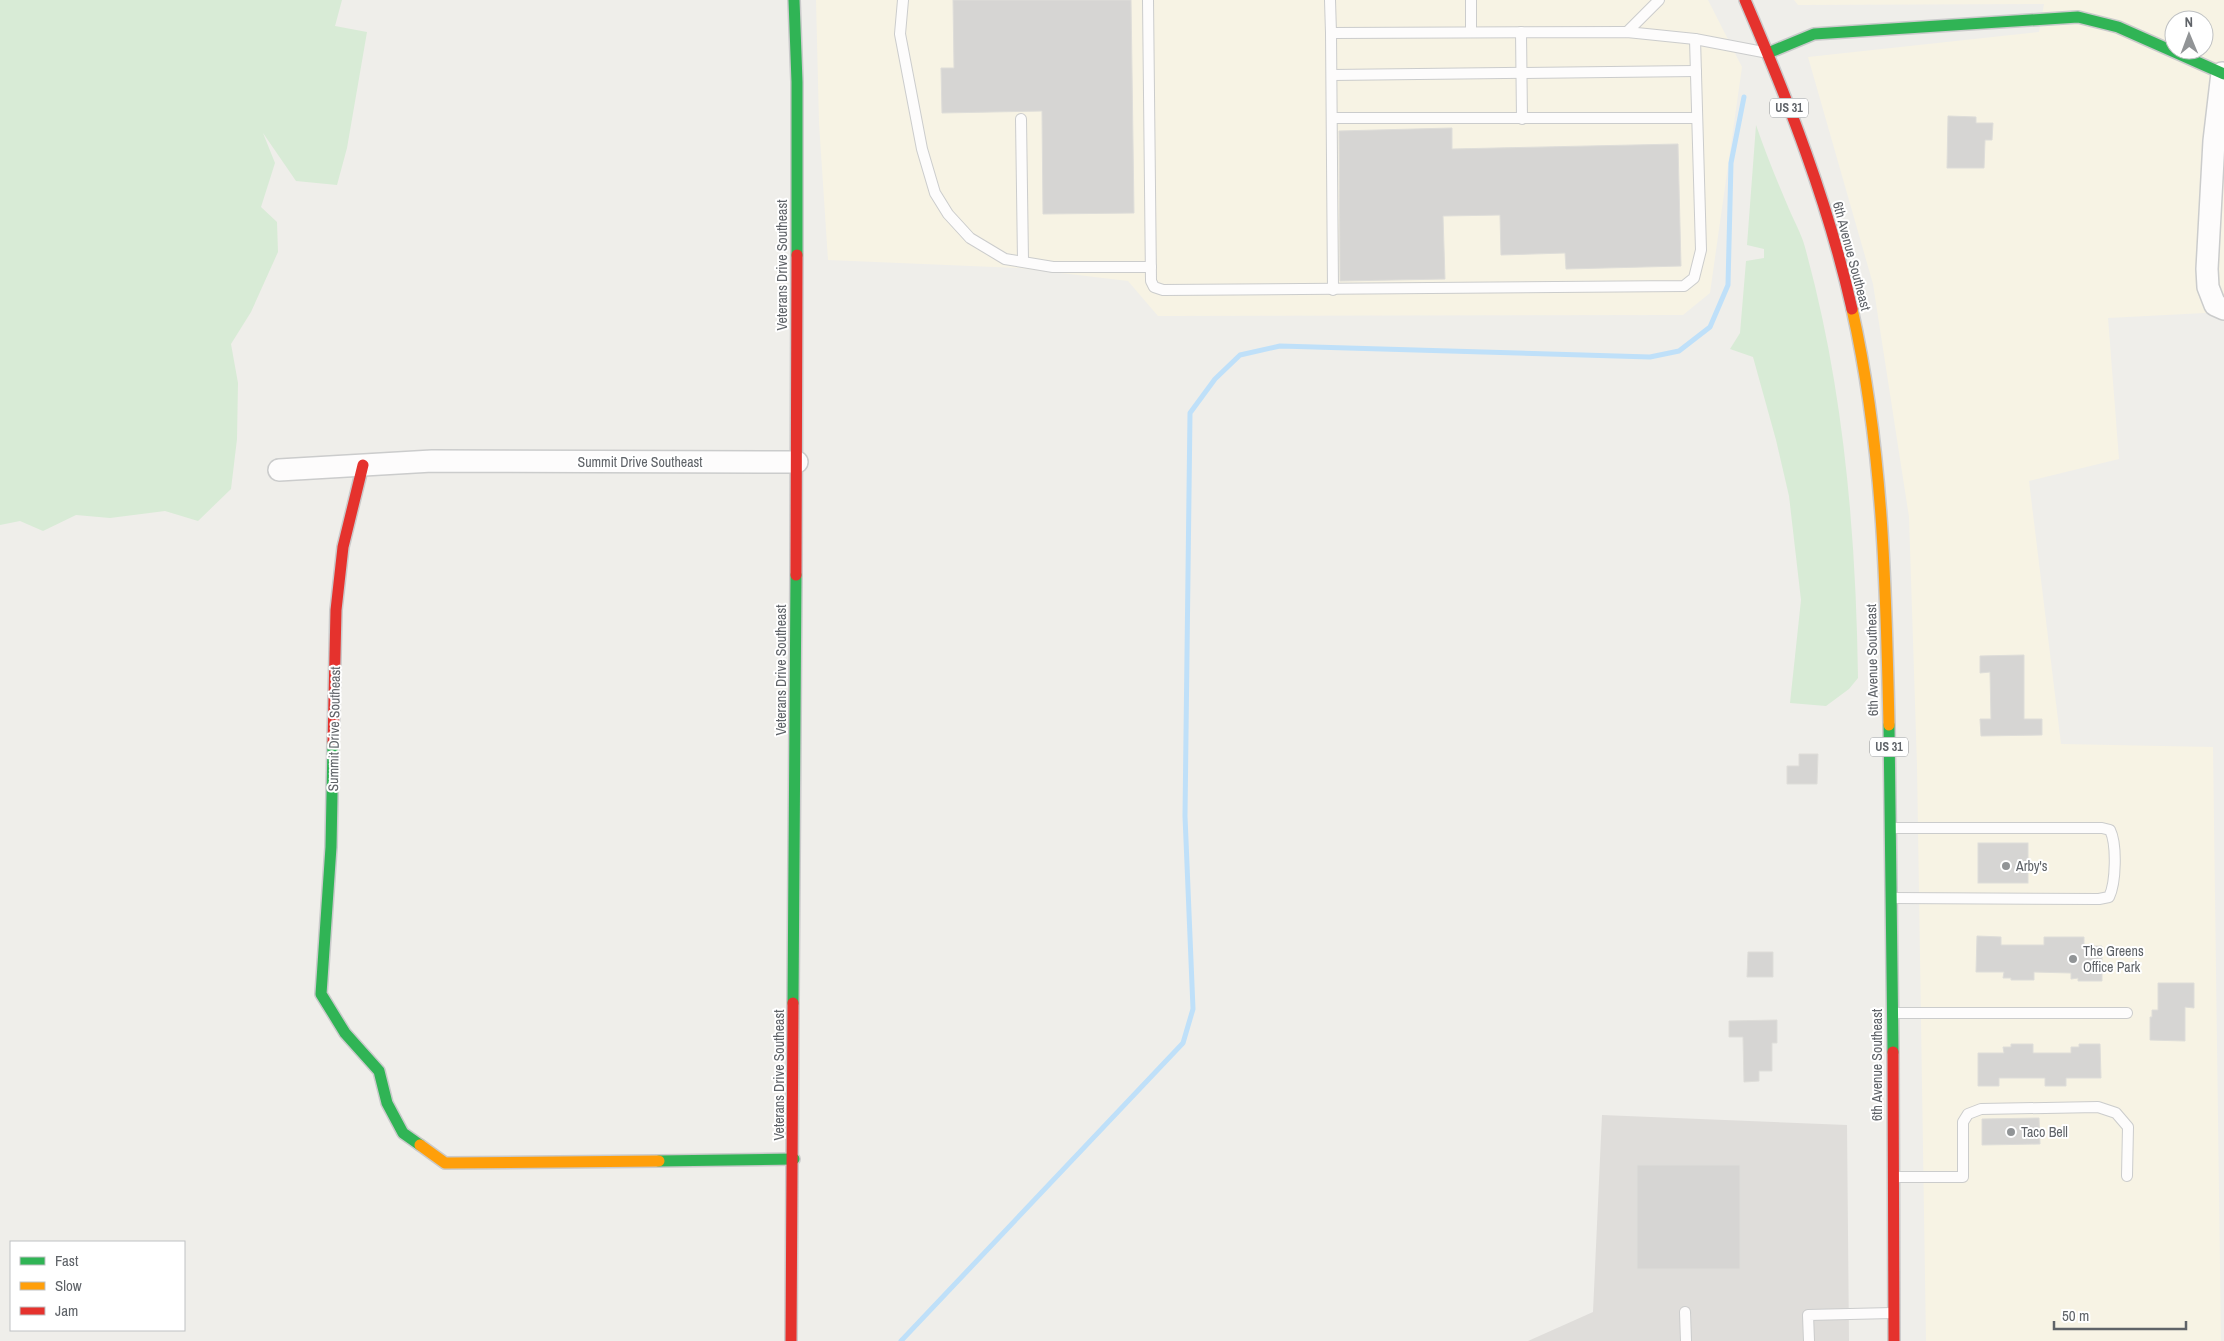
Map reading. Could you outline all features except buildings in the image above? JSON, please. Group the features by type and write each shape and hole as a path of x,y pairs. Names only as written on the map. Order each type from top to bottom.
{"street":[{"name":"Veterans Drive Southeast","path":"791,1341 794,1159 797,462 797,82 794,0"},
{"name":"6th Avenue Southeast","path":"1745,0 1768,53 1811,167 1838,251 1866,377 1881,505 1884,551 1891,828 1894,1341"},
{"path":"1768,53 1814,34 2078,17 2118,26 2223,73 2214,141 2206,269 2208,287 2215,305 2224,309"},
{"name":"Summit Drive Southeast","path":"279,470 432,460 797,462"},
{"name":"Summit Drive Southeast","path":"363,465 343,547 336,610 331,847 320,994 345,1033 379,1071 387,1104 403,1134 445,1163 794,1159"}],"lane":[{"path":"903,0 900,34 922,149 935,193 948,214 970,238 1005,258 1024,262 1054,266 1151,267"},
{"path":"1148,0 1151,281 1154,287 1163,290 1684,286 1694,278 1701,250 1695,39"},
{"path":"1330,0 1333,290"},
{"path":"1471,0 1471,32"},
{"path":"1627,32 1659,0"},
{"path":"1521,32 1522,119"},
{"path":"1331,33 1627,32 1695,39 1768,53"},
{"path":"1332,75 1696,71"},
{"path":"1332,118 1697,118"},
{"path":"1021,119 1024,262"},
{"path":"1891,828 2102,828 2110,830 2114,838 2114,888 2109,897 2099,899 1891,898"},
{"path":"1892,1012 2127,1012"},
{"path":"1893,1177 1963,1177 1963,1122 1968,1114 1981,1109 2098,1107 2116,1113 2128,1128 2127,1176"},
{"path":"1685,1312 1686,1341"},
{"path":"1809,1341 1808,1315 1893,1313"}],"shaded area":[{"path":"816,0 1708,0 1742,67 1710,293 1683,315 1158,316 1128,281 1019,268 828,260 819,123"},
{"path":"1794,0 2224,0 2224,312 2108,318 2119,459 2029,481 2061,744 2213,747 2221,1341 1926,1341 1917,765 1909,517 1873,284 1808,57 2039,32 2044,4 1798,5"},
{"path":"1602,1115 1847,1125 1849,1341 1528,1341 1593,1312"}],"green space":[{"path":"0,0 342,0 335,26 367,32 347,148 337,185 296,181 263,133 275,163 261,207 277,222 278,252 251,312 231,344 238,383 237,439 231,489 198,521 165,511 110,518 76,515 43,531 20,521 0,525"},
{"path":"1756,125 1805,246 1819,303 1839,409 1851,517 1858,678 1849,689 1826,706 1790,703 1801,600 1789,496 1753,357 1730,349 1740,333 1746,261 1764,258 1764,249 1747,245"}],"waterway":[{"path":"901,1341 1183,1043 1193,1009 1185,816 1190,413 1215,379 1240,355 1280,346 1650,357 1679,351 1710,327 1728,285 1731,163 1744,97"}],"traffic: fast":[{"path":"794,0 797,82 797,255"},
{"path":"1768,53 1814,34 2078,17 2118,27 2224,74"},
{"path":"793,1003 796,575"},
{"path":"1889,725 1893,1052"},
{"path":"333,743 331,847 321,994 345,1033 379,1071 387,1103 403,1133 420,1145"},
{"path":"659,1161 794,1159"}],"traffic: slow":[{"path":"1852,309 1862,361 1877,464 1884,568 1889,725"},
{"path":"420,1145 445,1163 659,1161"}],"traffic: jam":[{"path":"1745,0 1806,152 1831,230 1852,309"},
{"path":"796,575 797,255"},
{"path":"333,743 336,610 343,547 363,465"},
{"path":"791,1341 793,1003"},
{"path":"1893,1052 1894,1341"}],"place":[{"name":"Arby's","path":"2006,866"},
{"name":"The Greens Office Park","path":"2073,959"},
{"name":"Taco Bell","path":"2011,1132"}]}
